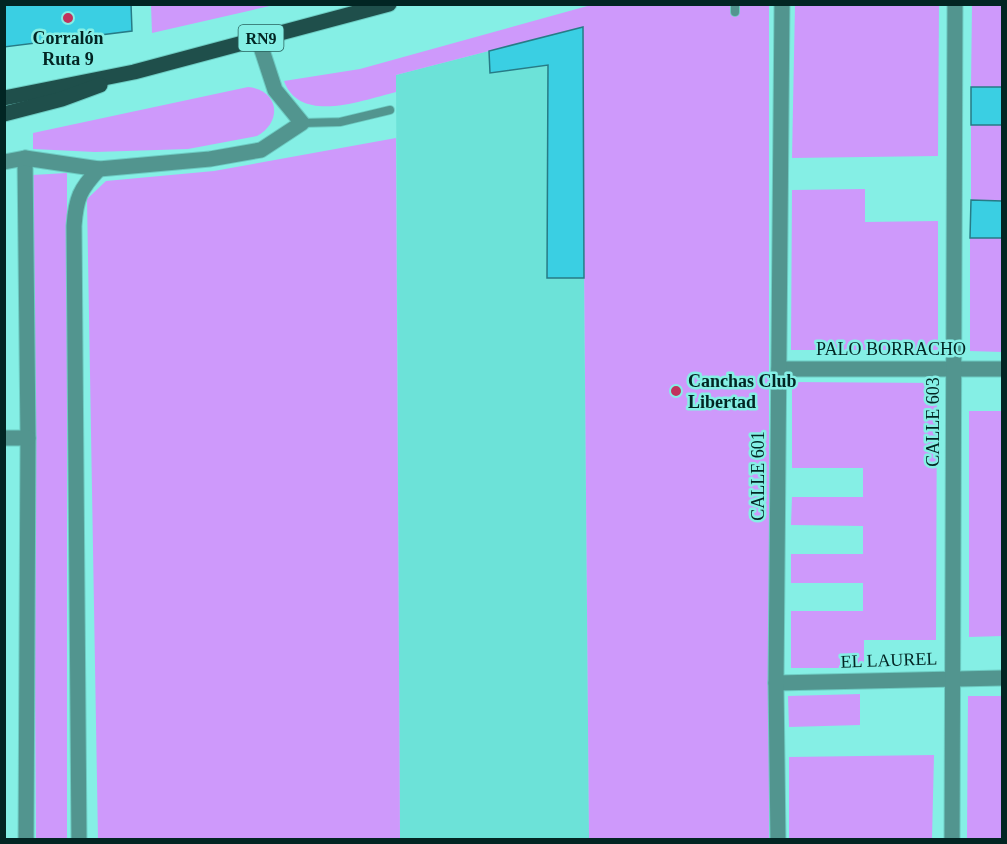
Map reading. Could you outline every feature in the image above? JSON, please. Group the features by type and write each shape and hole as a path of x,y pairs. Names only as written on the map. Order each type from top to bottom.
{"main road":[{"name":"RN9","path":"4,98 134,72 389,4"},
{"name":"RN9","path":"4,114 62,99 134,72"}],"street":[{"name":"CALLE 601","path":"778,840 776,682 782,4"},
{"name":"CALLE 603","path":"952,840 955,4"},
{"path":"4,162 25,158 99,169 210,159 261,150 302,123 275,90 258,39"},
{"path":"25,158 28,438 26,840"},
{"path":"79,840 74,226 76,205 82,187 99,169"},
{"name":"PALO BORRACHO","path":"779,369 1002,369"},
{"path":"4,438 28,438"},
{"name":"EL LAUREL","path":"776,682 953,677 1002,678"}],"lane":[{"path":"302,123 340,122 390,111"}],"shaded area":[{"path":"151,4 274,5 152,33"},
{"path":"591,5 769,5 769,839 589,839 582,27 396,75 396,92 350,104 318,106 304,102 292,94 284,81 360,69"},
{"path":"795,5 939,5 938,156 792,158"},
{"path":"972,5 1002,5 1002,87 971,87"},
{"path":"489,51 491,73 548,65 547,278 584,278 589,839 400,839 396,75"},
{"path":"248,87 266,94 274,107 271,123 257,136 188,149 95,152 33,149 33,133"},
{"path":"971,125 1002,125 1002,201 971,200"},
{"path":"396,138 400,839 98,839 87,199 106,181 214,171"},
{"path":"67,173 67,839 36,839 32,175"},
{"path":"865,189 865,222 938,221 938,350 791,350 792,190"},
{"path":"970,238 1002,238 1002,352 970,351"},
{"path":"792,382 937,383 936,640 864,640 864,668 791,668 791,611 863,611 863,583 791,583 791,554 863,554 863,526 791,525 792,497 863,497 863,468 792,468"},
{"path":"969,411 1002,411 1002,636 969,637"},
{"path":"860,694 860,725 789,727 788,696"},
{"path":"968,696 1002,696 1002,839 967,839"},
{"path":"934,755 932,839 789,839 789,757"}],"building":[{"name":"Corralón Ruta 9","path":"4,4 131,4 132,31 4,47"},
{"path":"583,27 584,278 547,278 548,65 490,73 489,51"},
{"path":"971,87 1002,87 1002,125 971,125"},
{"path":"971,200 1002,201 1002,238 970,238"}],"place":[{"name":"Corralón Ruta 9","path":"68,18"},
{"name":"Canchas Club Libertad","path":"676,391"}]}
